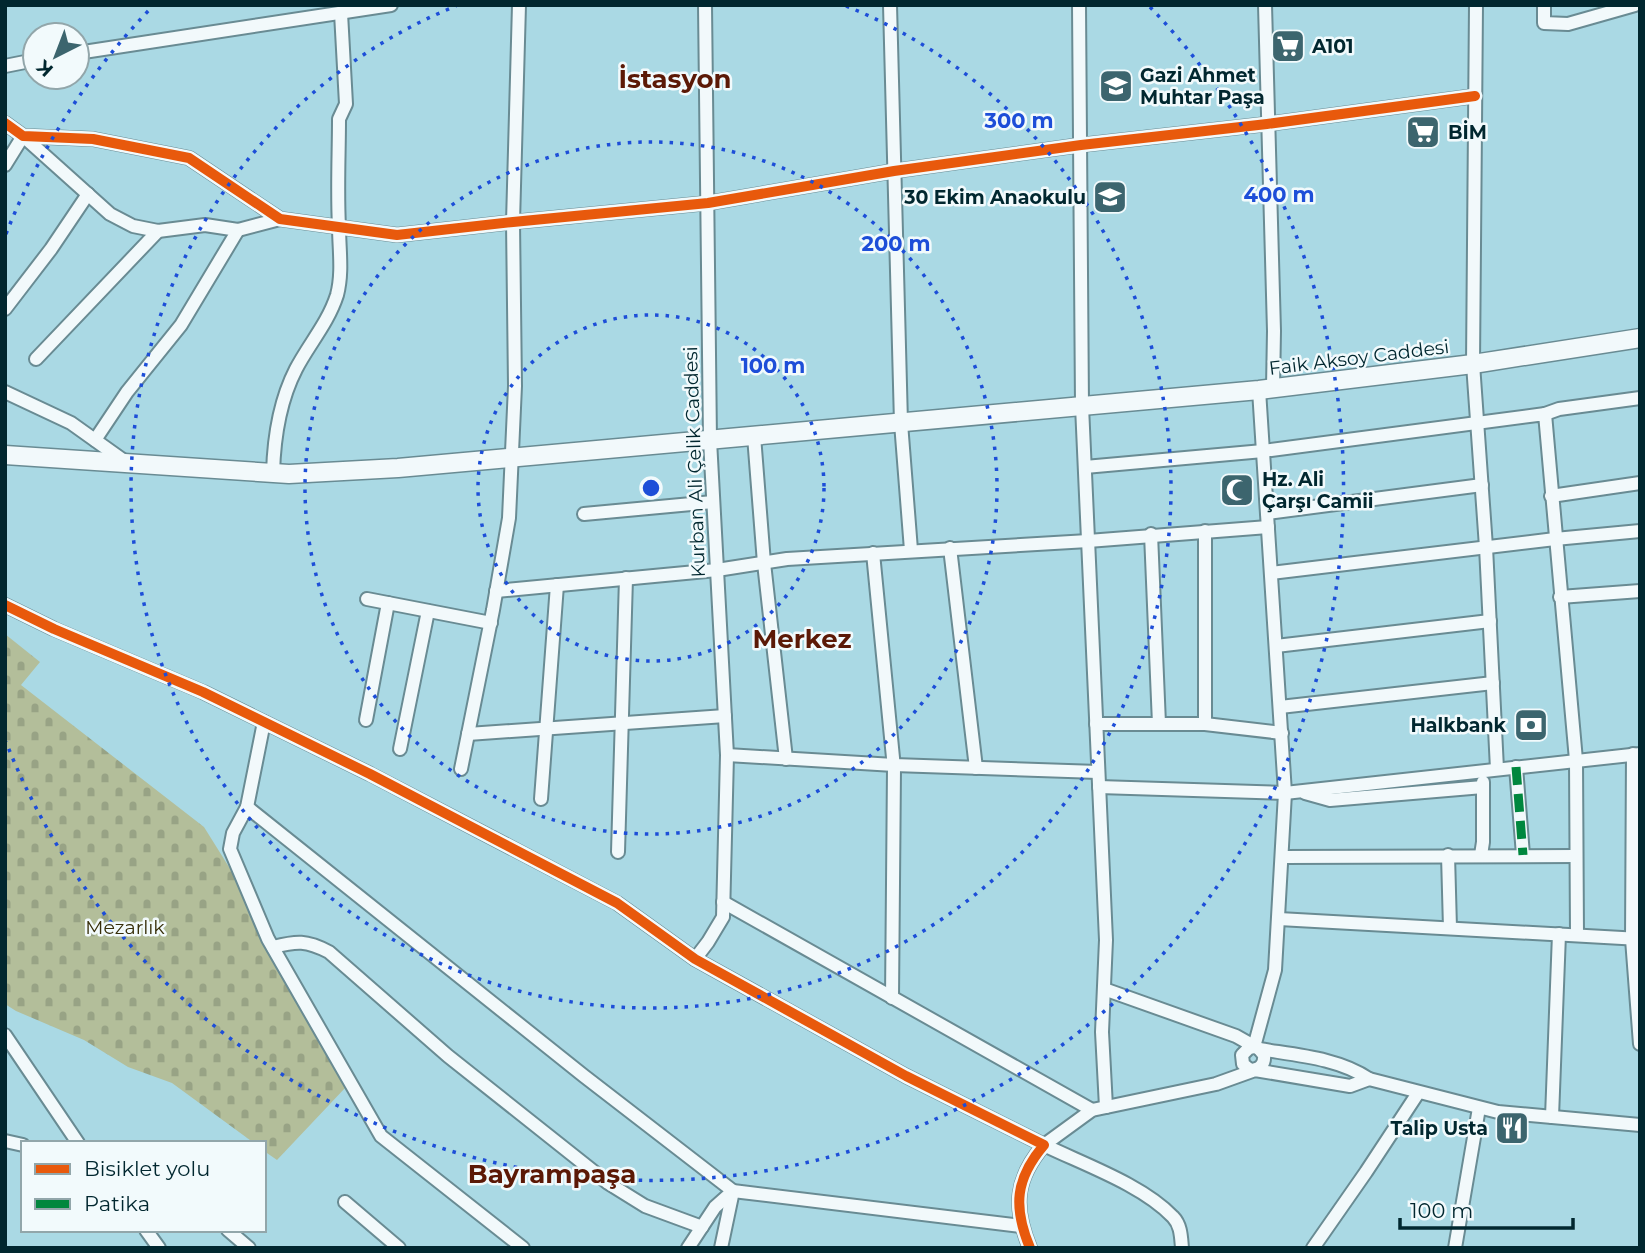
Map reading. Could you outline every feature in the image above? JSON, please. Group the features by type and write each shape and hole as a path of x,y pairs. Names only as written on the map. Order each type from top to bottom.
{"main road":[{"name":"Faik Aksoy Caddesi","path":"5,455 273,473 398,468 1266,388 1473,364 1640,338"}],"street":[{"path":"91,51 327,10 341,13 391,5"},
{"path":"461,769 509,518 515,386 513,222 519,5"},
{"name":"Kurban Ali Çelik Caddesi","path":"695,960 723,917 727,755 710,440 705,5"},
{"path":"890,5 901,423 911,550"},
{"path":"1079,5 1082,406 1106,940 1102,1032 1106,1107"},
{"path":"1030,1248 1021,1226 1021,1184 1030,1161 1044,1145 1092,1110 1216,1084 1255,1070 1263,1065 1264,1060 1256,1048 1275,970 1283,857 1292,792 1282,733 1263,451 1266,388 1274,331 1265,5"},
{"path":"1476,5 1473,364 1486,547 1497,769"},
{"path":"1544,5 1544,23 1567,24 1635,5"},
{"path":"273,473 274,438 288,388 296,369 326,320 337,293 341,256 339,119 346,104 341,13"},
{"path":"5,123 110,214 133,226 158,231 205,225 238,230 280,219 397,235 708,203 894,171 1475,96"},
{"path":"23,136 93,139 189,158 280,219"},
{"path":"5,165 23,136"},
{"path":"5,309 51,249 88,194"},
{"path":"95,440 127,392 181,325 238,230"},
{"path":"36,359 158,231"},
{"path":"5,392 71,423 127,464"},
{"path":"1085,467 1263,451 1545,414 1559,409 1640,398"},
{"path":"1545,414 1576,760 1577,935"},
{"path":"754,436 764,563 786,758"},
{"path":"1551,496 1640,483"},
{"path":"496,591 873,553 1088,541 1205,531 1482,485"},
{"path":"584,514 713,502"},
{"path":"1205,531 1205,724"},
{"path":"1271,573 1640,531"},
{"path":"1151,534 1159,724"},
{"path":"950,548 976,768"},
{"path":"873,553 894,765 892,998"},
{"path":"618,852 626,579"},
{"path":"541,799 557,585"},
{"path":"1560,597 1640,591"},
{"path":"367,599 491,623"},
{"path":"366,720 388,603"},
{"path":"5,606 203,692 617,903 695,960 906,1076 1137,1189 1174,1218 1179,1228 1182,1248"},
{"path":"400,749 428,611"},
{"path":"1276,646 1490,621"},
{"path":"1280,707 1493,683"},
{"path":"468,734 724,716"},
{"path":"264,722 247,807 233,833 230,849 273,947 381,1136 523,1248"},
{"path":"1096,724 1205,724 1282,733"},
{"path":"1099,787 1292,792 1636,754 1636,939 1640,1044"},
{"path":"727,755 894,765 1098,772"},
{"path":"1516,767 1523,855"},
{"path":"1481,855 1483,771"},
{"path":"1292,792 1330,800 1483,787"},
{"path":"247,807 584,1076 733,1191 1021,1226"},
{"path":"1448,855 1450,928"},
{"path":"1283,857 1576,856"},
{"path":"723,902 1092,1110"},
{"path":"1279,919 1636,939"},
{"path":"1552,1117 1559,934"},
{"path":"273,947 295,941 329,952 448,1056 608,1183 645,1206 702,1227"},
{"path":"1104,989 1236,1035 1256,1048 1355,1070 1369,1080 1418,1093 1498,1112 1640,1125"},
{"path":"5,1035 77,1141"},
{"path":"1256,1048 1244,1051 1241,1060 1246,1068 1350,1086 1369,1080"},
{"path":"1312,1248 1418,1093"},
{"path":"1455,1248 1479,1108"},
{"path":"688,1248 715,1207 733,1191"},
{"path":"721,1248 733,1191"},
{"path":"345,1202 399,1248"},
{"path":"147,1232 159,1248"},
{"path":"230,1232 249,1248"}],"green space":[{"name":"Mezarlık","path":"5,634 40,662 21,685 204,827 239,883 269,949 346,1087 277,1160 266,1152 266,1141 251,1141 172,1083 128,1067 84,1040 5,1004"}],"marked path":[{"path":"1516,767 1523,855"}],"cycle path":[{"path":"5,123 23,136 93,139 189,158 280,219 397,235 708,203 894,171 1475,96"},
{"path":"5,605 54,629 203,692 370,774 617,903 695,959 906,1076 1044,1145 1027,1170 1020,1194 1021,1219 1030,1248"}],"place":[{"name":"A101","path":"1288,46"},
{"name":"Gazi Ahmet Muhtar Paşa","path":"1116,86"},
{"name":"BİM","path":"1423,132"},
{"name":"30 Ekim Anaokulu","path":"1110,197"},
{"name":"Hz. Ali Çarşı Camii","path":"1237,490"},
{"name":"Halkbank","path":"1531,725"},
{"name":"Talip Usta","path":"1512,1128"}],"district":[{"name":"İstasyon","path":"675,79"},
{"name":"Merkez","path":"802,639"},
{"name":"Bayrampaşa","path":"552,1174"}]}
